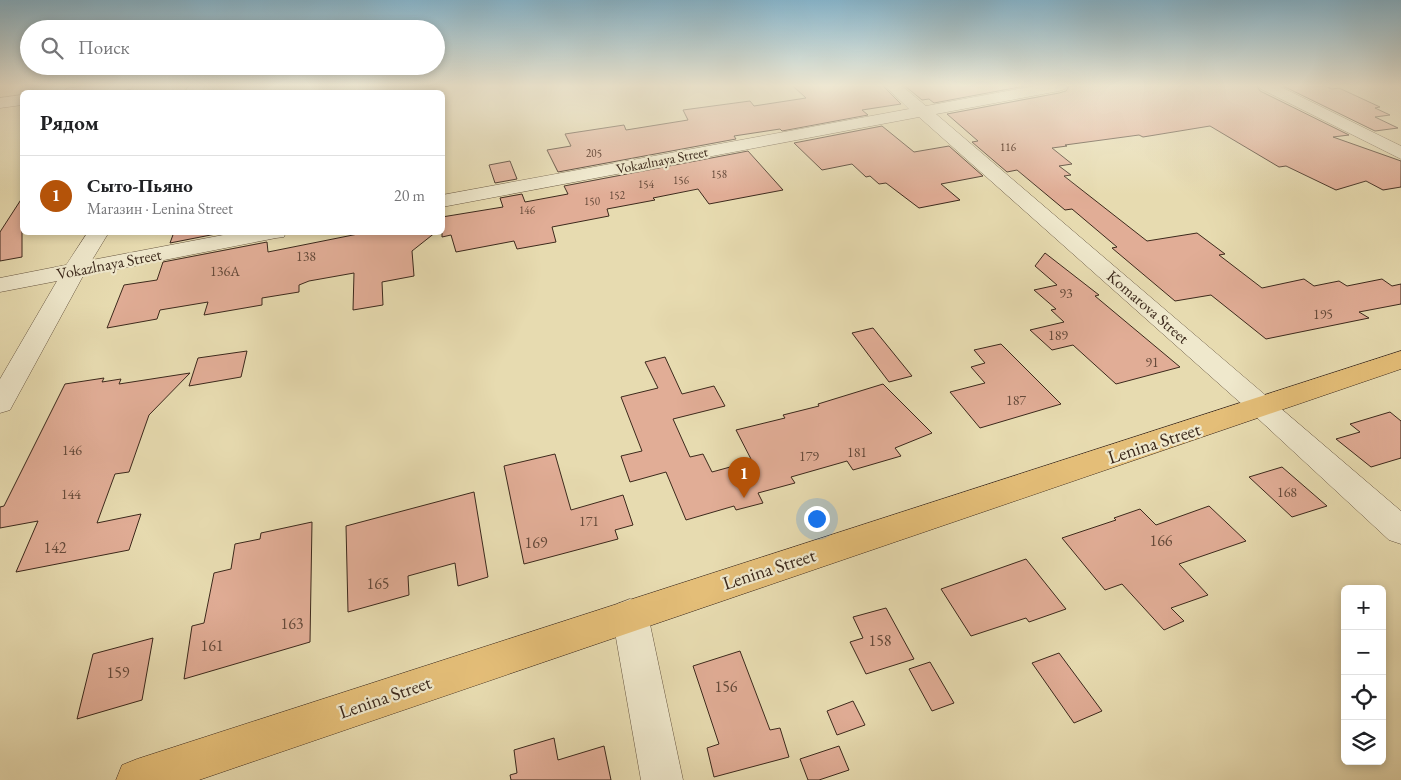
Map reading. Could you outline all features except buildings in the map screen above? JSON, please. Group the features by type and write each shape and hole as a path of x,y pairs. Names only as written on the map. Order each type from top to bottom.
{"main road":[{"name":"Lenina Street","path":"137,780 630,615 1263,408 1401,360"}],"street":[{"name":"Vokazlnaya Street","path":"445,200 862,122"},
{"name":"Komarova Street","path":"936,122 1401,531"},
{"path":"1340,122 1401,153"},
{"path":"0,403 74,271 97,235"},
{"name":"Vokazlnaya Street","path":"0,284 260,235"},
{"path":"630,615 662,780"}],"place":[{"name":"Сыто-Пьяно","path":"744,498"}]}
